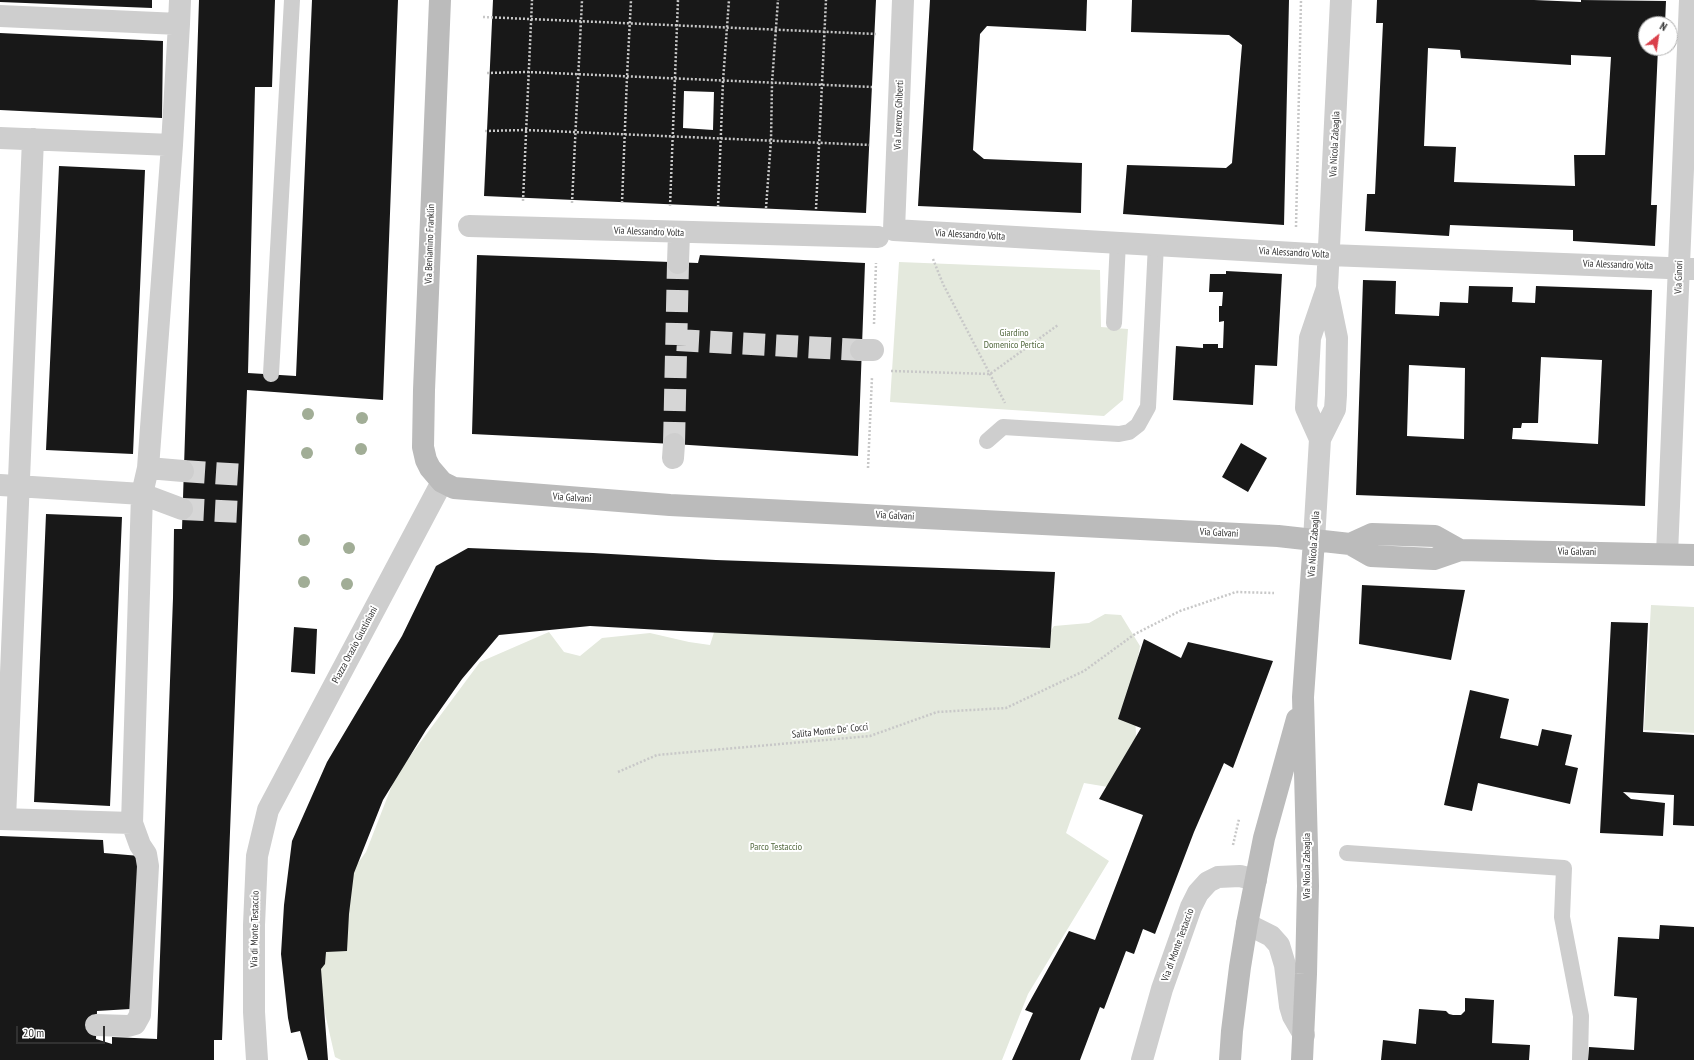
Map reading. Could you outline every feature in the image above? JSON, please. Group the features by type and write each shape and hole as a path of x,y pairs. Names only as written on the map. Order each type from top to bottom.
{"street":[{"path":"96,1025 128,1026 135,1024 140,1015 148,866 146,854 140,845 132,823 142,494 148,468 172,145 180,0"},
{"name":"Via Beniamino Franklin","path":"440,0 423,447 426,460 430,468 442,482"},
{"name":"Via Lorenzo Ghiberti","path":"886,233 903,0"},
{"name":"Via Nicola Zabaglia","path":"1302,1060 1308,879 1303,697 1320,439 1335,409 1336,395 1337,338 1327,288 1341,0"},
{"name":"Via Ginori","path":"1667,554 1687,268 1690,0"},
{"path":"0,16 179,24"},
{"path":"0,138 172,145"},
{"path":"33,139 10,486 3,819 132,823"},
{"name":"Via Alessandro Volta","path":"469,226 816,236 886,233 1118,242 1329,255 1687,268"},
{"path":"674,233 678,263"},
{"name":"Via Nicola Zabaglia","path":"1320,439 1306,408 1310,338 1327,288"},
{"path":"148,468 183,471"},
{"name":"Via Galvani","path":"442,482 454,488 468,490 662,504 1278,536 1350,544 1372,534 1435,536 1460,550 1694,555"},
{"name":"Piazza Orazio Giustiniani","path":"268,810 442,482"},
{"path":"10,486 142,494 182,509"},
{"name":"Via Nicola Zabaglia","path":"1230,1060 1240,967 1264,838 1303,697"},
{"name":"Via di Monte Testaccio","path":"255,1057 254,925 257,856 268,810"},
{"name":"Via di Monte Testaccio","path":"1142,1060 1162,989 1191,907 1198,893 1208,882 1218,877 1240,876 1256,880"},
{"path":"1247,924 1271,936 1278,945 1285,965 1290,1006 1293,1016 1304,1035"}],"lane":[{"path":"271,374 292,0"},
{"path":"1114,323 1118,242"},
{"path":"987,441 1003,427 1120,434 1129,432 1138,424 1148,407 1156,244"},
{"path":"1347,853 1564,868 1562,917 1581,1016 1580,1060"}],"path":[{"path":"522,228 532,0"},
{"path":"571,230 582,0"},
{"path":"621,231 626,77 631,0"},
{"path":"674,233 672,136 676,79 678,0"},
{"path":"717,234 722,138 723,81 729,0"},
{"path":"765,234 771,140 772,83 778,0"},
{"path":"816,236 826,0"},
{"path":"1301,0 1296,228 1329,255"},
{"path":"483,16 881,35"},
{"path":"487,73 528,72 873,88"},
{"path":"485,131 526,130 872,145"},
{"path":"932,254 943,284 1018,428"},
{"path":"888,371 990,374 1058,325"},
{"name":"Salita Monte De' Cocci","path":"618,772 656,755 870,736 937,712 1006,708 1084,671 1135,634 1180,611 1236,592 1274,593"}],"green space":[{"name":"Giardino Domenico Pertica","path":"899,262 1100,270 1101,327 1128,329 1123,400 1104,416 890,402"},
{"path":"1651,605 1694,607 1694,733 1644,730"},
{"name":"Parco Testaccio","path":"1105,614 1121,615 1140,646 1134,679 1136,737 1108,787 1084,783 1066,833 1109,861 1028,994 1002,1060 341,1060 335,1057 314,959 349,875 366,852 396,775 480,662 549,632 564,652 580,656 602,638 650,633 710,645 716,626 800,636 1040,649 1054,626 1089,623"}],"building":[{"path":"0,0 152,0 152,8 0,2"},
{"path":"199,0 275,0 272,87 255,87 248,373 296,376 312,0 398,0 383,400 247,390 222,1040 214,1040 214,1060 0,1060 0,836 103,840 104,853 140,856 130,1009 97,1011 96,1039 112,1044 112,1037 157,1039 173,598 174,529 182,529"},
{"path":"493,0 876,0 866,213 484,196","holes":["684,91 714,92 713,130 683,128"]},
{"path":"930,0 1087,0 1086,31 987,26 980,34 973,150 984,159 1082,163 1081,213 918,206"},
{"path":"1132,0 1289,0 1284,225 1123,214 1127,165 1226,168 1232,163 1242,45 1229,35 1131,32"},
{"path":"1377,0 1534,0 1581,2 1581,0 1666,1 1665,16 1638,16 1638,56 1658,56 1651,205 1657,205 1655,246 1573,241 1573,230 1450,225 1449,236 1365,231 1367,194 1375,194 1383,23 1376,23","holes":["1428,48 1460,50 1461,58 1571,65 1571,55 1611,57 1605,155 1574,155 1575,186 1454,182 1456,147 1424,146"]},
{"path":"0,33 163,41 162,118 0,110"},
{"path":"59,166 145,170 133,454 46,450"},
{"path":"477,255 698,263 700,255 865,263 858,456 674,444 472,434"},
{"path":"1226,271 1282,274 1277,366 1255,365 1253,405 1173,400 1176,346 1203,348 1203,344 1218,344 1218,348 1223,348 1224,321 1219,322 1219,306 1222,306 1223,292 1209,292 1210,274 1226,274"},
{"path":"1363,280 1396,281 1395,314 1439,316 1440,302 1468,303 1469,286 1513,287 1512,302 1535,303 1536,286 1652,290 1645,506 1356,495","holes":["1541,357 1602,360 1598,444 1512,439 1513,428 1521,428 1522,423 1538,423","1409,365 1465,368 1464,439 1407,436"]},
{"path":"1241,443 1267,458 1248,492 1222,477"},
{"path":"46,514 122,517 110,806 34,802"},
{"path":"468,548 716,560 1055,572 1050,648 590,626 499,635 462,679 426,730 383,800 354,873 349,914 347,951 326,952 325,964 321,969 328,1060 308,1060 300,1031 291,1033 281,954 284,905 292,841 327,762 402,636 436,566"},
{"path":"1362,585 1465,590 1451,660 1359,644"},
{"path":"1611,622 1648,623 1643,732 1694,735 1694,826 1673,825 1674,795 1623,792 1631,799 1665,803 1663,836 1600,833"},
{"path":"294,627 317,629 315,674 291,672"},
{"path":"1144,639 1181,658 1188,642 1273,661 1233,768 1224,763 1194,832 1155,934 1143,929 1134,954 1126,951 1104,1009 1100,1007 1080,1060 1012,1060 1033,1013 1025,1010 1069,931 1095,940 1143,815 1099,799 1141,728 1118,719"},
{"path":"1470,690 1509,699 1500,738 1538,746 1542,729 1572,735 1565,765 1578,768 1570,804 1478,783 1472,811 1444,805"},
{"path":"1660,925 1694,927 1694,1060 1588,1060 1589,1047 1634,1050 1637,998 1614,996 1618,937 1659,939"},
{"path":"1465,998 1494,1000 1492,1043 1530,1045 1529,1060 1381,1060 1383,1040 1416,1044 1419,1009 1446,1011 1449,1014 1461,1015 1465,1011"}],"tunnel":[{"path":"674,444 678,263"},
{"path":"677,340 861,350"},
{"path":"183,471 244,475"},
{"path":"182,509 242,512"}]}
